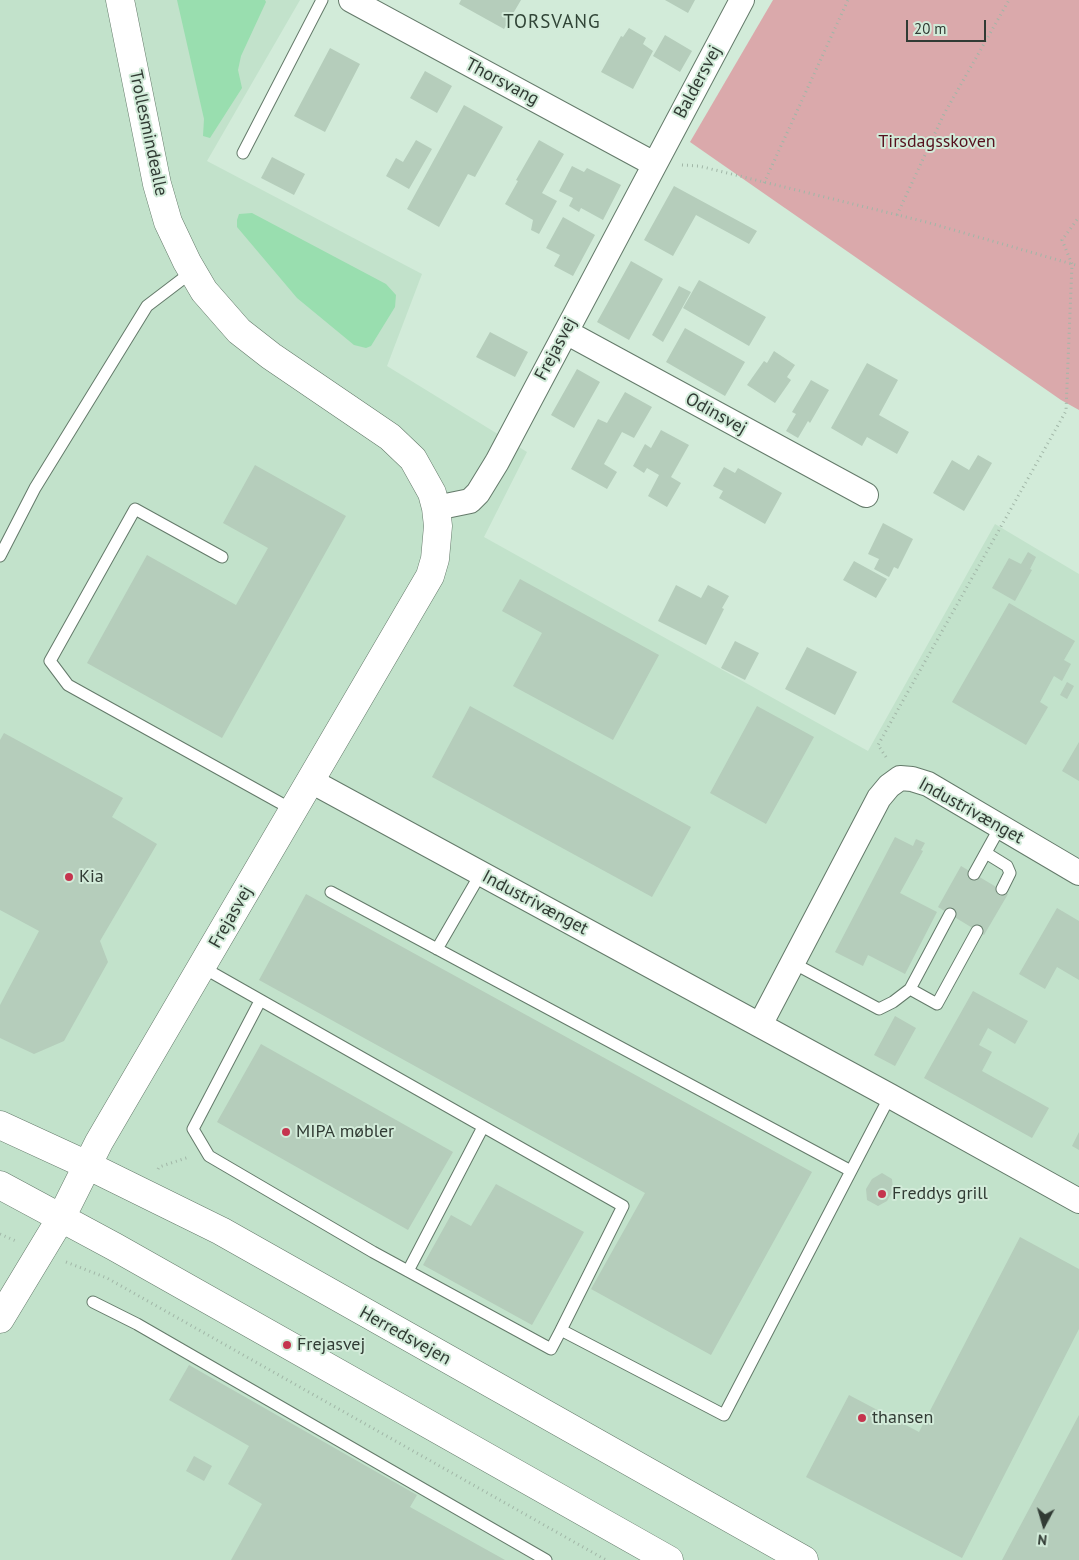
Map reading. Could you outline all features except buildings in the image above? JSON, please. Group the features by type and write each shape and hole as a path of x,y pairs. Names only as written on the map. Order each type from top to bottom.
{"street":[{"name":"Trollesmindealle","path":"120,0 157,184 168,222 190,267"},
{"name":"Thorsvang","path":"351,0 654,164"},
{"name":"Baldersvej","path":"654,164 742,0"},
{"name":"Frejasvej","path":"436,508 470,501 478,493 497,462 654,164"},
{"name":"Frejasvej","path":"0,1319 61,1218 87,1165 430,576 435,558 438,526 436,508 432,494 413,459 390,437 271,356 239,331 204,290 190,267"},
{"name":"Odinsvej","path":"566,332 866,496"},
{"name":"Industrivænget","path":"760,1025 879,798 889,786 900,778 912,779 928,784 1079,873"},
{"name":"Industrivænget","path":"311,781 1079,1201"},
{"name":"Herredsvejen","path":"0,1125 87,1165 221,1231 804,1560"},
{"path":"0,1186 61,1218 669,1560"}],"lane":[{"path":"243,153 322,0"},
{"path":"0,556 35,488 146,306 190,267"},
{"path":"222,557 135,509 50,661 68,685 294,810"},
{"path":"974,874 1000,827"},
{"path":"986,852 1007,866 1010,873 1002,889"},
{"path":"437,949 481,873"},
{"path":"331,892 851,1171"},
{"path":"793,963 879,1008 893,1002 910,989 950,914"},
{"path":"910,989 937,1004 977,931"},
{"path":"202,968 623,1206 551,1349 408,1271 209,1156 193,1129 260,1001"},
{"path":"561,1330 724,1415 890,1096"},
{"path":"408,1271 483,1127"},
{"path":"93,1302 137,1324 546,1560"}],"path":[{"path":"764,183 848,0"},
{"path":"897,215 944,114 1009,0"},
{"path":"654,164 699,166 897,215 1079,266"},
{"path":"900,778 878,744 1066,411 1072,264 1062,240 1079,217"},
{"path":"0,1234 39,1252 107,1278 606,1560"}],"shaded area":[{"path":"0,0 300,0 207,161 422,274 387,366 527,452 484,537 868,751 995,524 1079,574 1079,1560 0,1560"},
{"path":"177,0 265,0 266,2 241,56 238,70 242,88 210,138 203,136 204,119"},
{"path":"252,213 386,284 396,295 395,307 371,346 366,348 354,345 297,298 237,227 239,214"}],"green space":[{"name":"Tirsdagsskoven","path":"773,0 1079,0 1079,410 1061,400 690,142"}],"place":[{"name":"Kia","path":"69,877"},
{"name":"MIPA møbler","path":"286,1132"},
{"name":"Freddys grill","path":"882,1194"},
{"name":"Frejasvej","path":"287,1345"},
{"name":"thansen","path":"862,1418"}],"district":[{"name":"TORSVANG","path":"552,23"}]}
